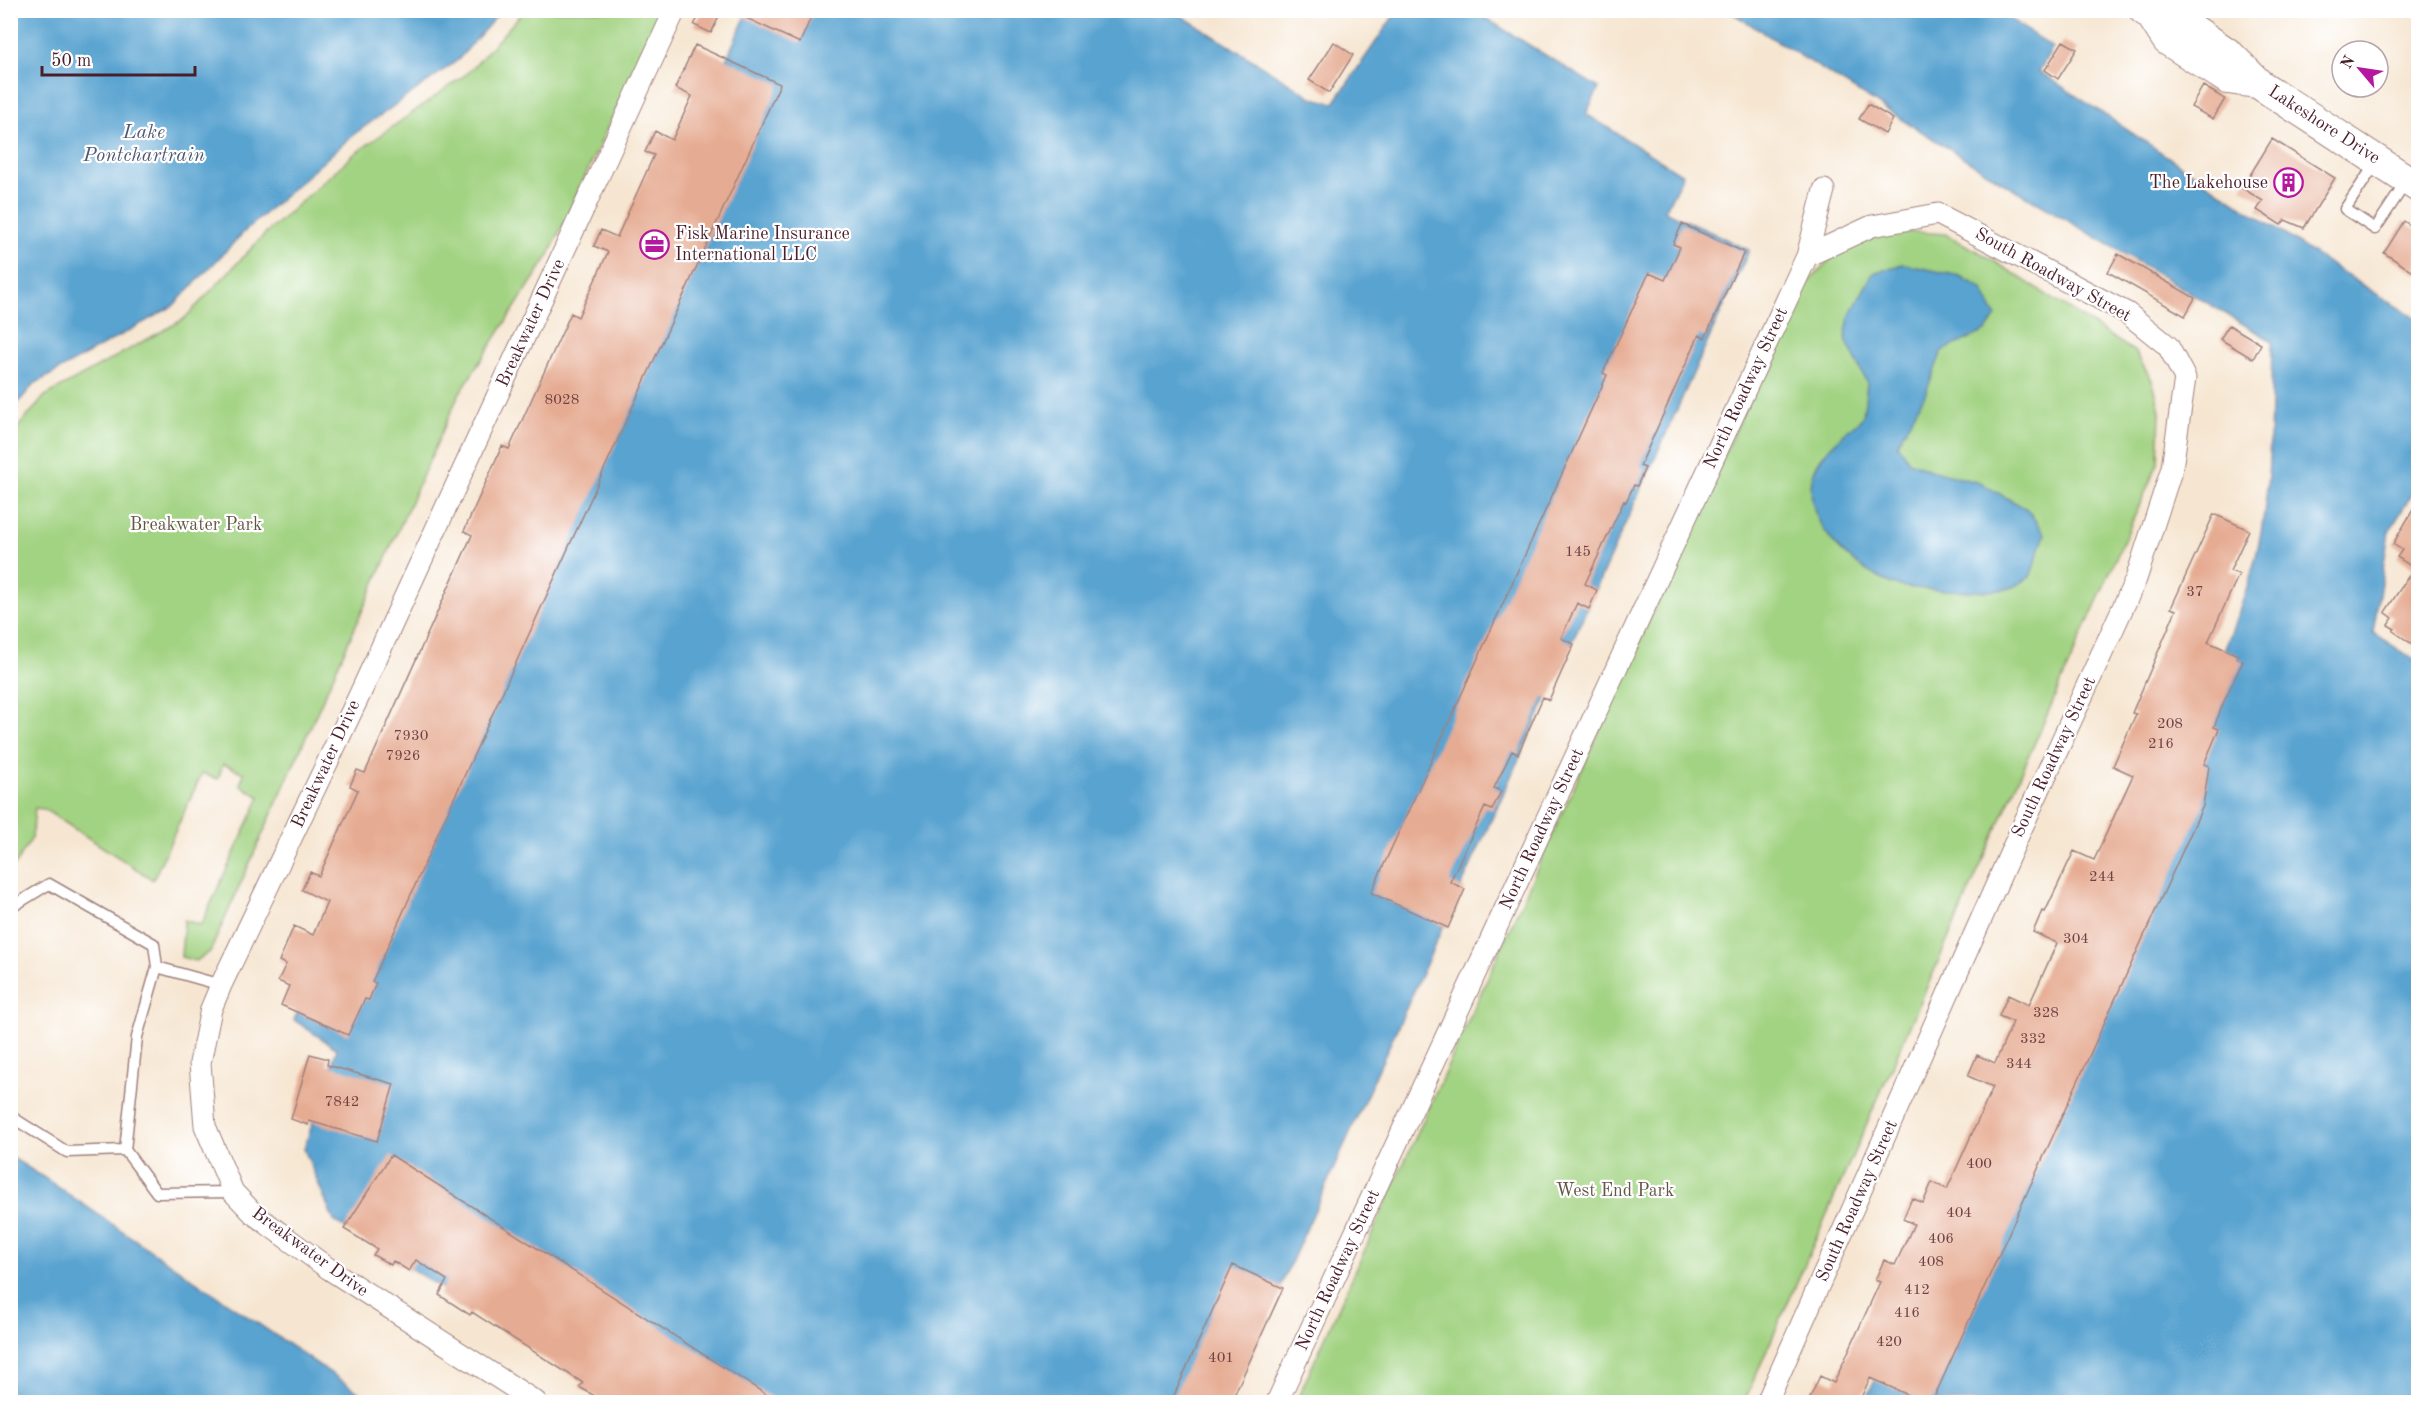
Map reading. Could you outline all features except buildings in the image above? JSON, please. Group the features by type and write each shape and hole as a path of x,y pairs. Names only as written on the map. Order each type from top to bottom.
{"street":[{"name":"Breakwater Drive","path":"536,1402 329,1269 254,1214 233,1192 205,1126 200,1063 211,1009 221,985 364,685 675,10"},
{"name":"Lakeshore Drive","path":"2147,13 2166,40 2228,79 2259,84 2413,183"},
{"name":"North Roadway Street","path":"1278,1402 1807,256 1824,190"},
{"name":"South Roadway Street","path":"1767,1402 2018,836 2136,579 2172,468 2185,378 2168,346 2127,313 1938,213 1872,226 1807,256"}],"lane":[{"path":"2377,160 2345,209 2375,229 2413,183"},
{"path":"10,908 49,884 154,944 157,967 136,1037 125,1149 157,1193 233,1192"},
{"path":"157,967 221,985"},
{"path":"10,1116 68,1152 125,1149"}],"green space":[{"name":"Breakwater Park","path":"524,11 661,11 549,255 459,394 210,952 196,961 181,957 184,920 201,925 260,797 240,785 244,773 223,764 218,779 202,773 153,880 44,809 35,808 32,838 11,871 11,435 45,396 184,319 264,235 353,155 468,73"},
{"name":"West End Park","path":"1916,232 1945,234 1988,257 2135,352 2153,382 2160,411 2158,463 1744,1402 1296,1402 1793,302 1826,263 1847,247 1875,236"}],"water":[{"name":"Lake Pontchartrain","path":"11,10 501,11 458,60 353,135 244,232 173,306 34,384 11,411"},
{"path":"748,11 1174,11 1313,98 1334,103 1397,11 1474,11 1599,88 1586,114 1683,175 1665,211 1749,250 1281,1285 1179,1402 625,1402 334,1221 304,1149 337,1049 294,1020"},
{"path":"1729,11 1998,11 2053,48 2039,71 2326,262 2418,320 2418,484 2389,532 2373,633 2418,662 2418,1402 1864,1402 2184,745 2233,628 2256,556 2265,503 2270,449 2272,341 2004,183"},
{"path":"1903,264 1960,276 1981,288 1996,316 1986,331 1942,351 1925,395 1897,444 1909,461 1930,470 1980,483 2027,509 2045,534 2030,577 2015,586 1983,591 1914,588 1892,584 1877,577 1847,556 1823,528 1816,513 1812,496 1812,479 1815,470 1826,452 1863,417 1867,383 1845,338 1849,317 1873,273"},
{"path":"11,1157 43,1177 373,1402 11,1402"}],"place":[{"name":"The Lakehouse","path":"2289,183"},
{"name":"Fisk Marine Insurance International LLC","path":"654,244"}]}
